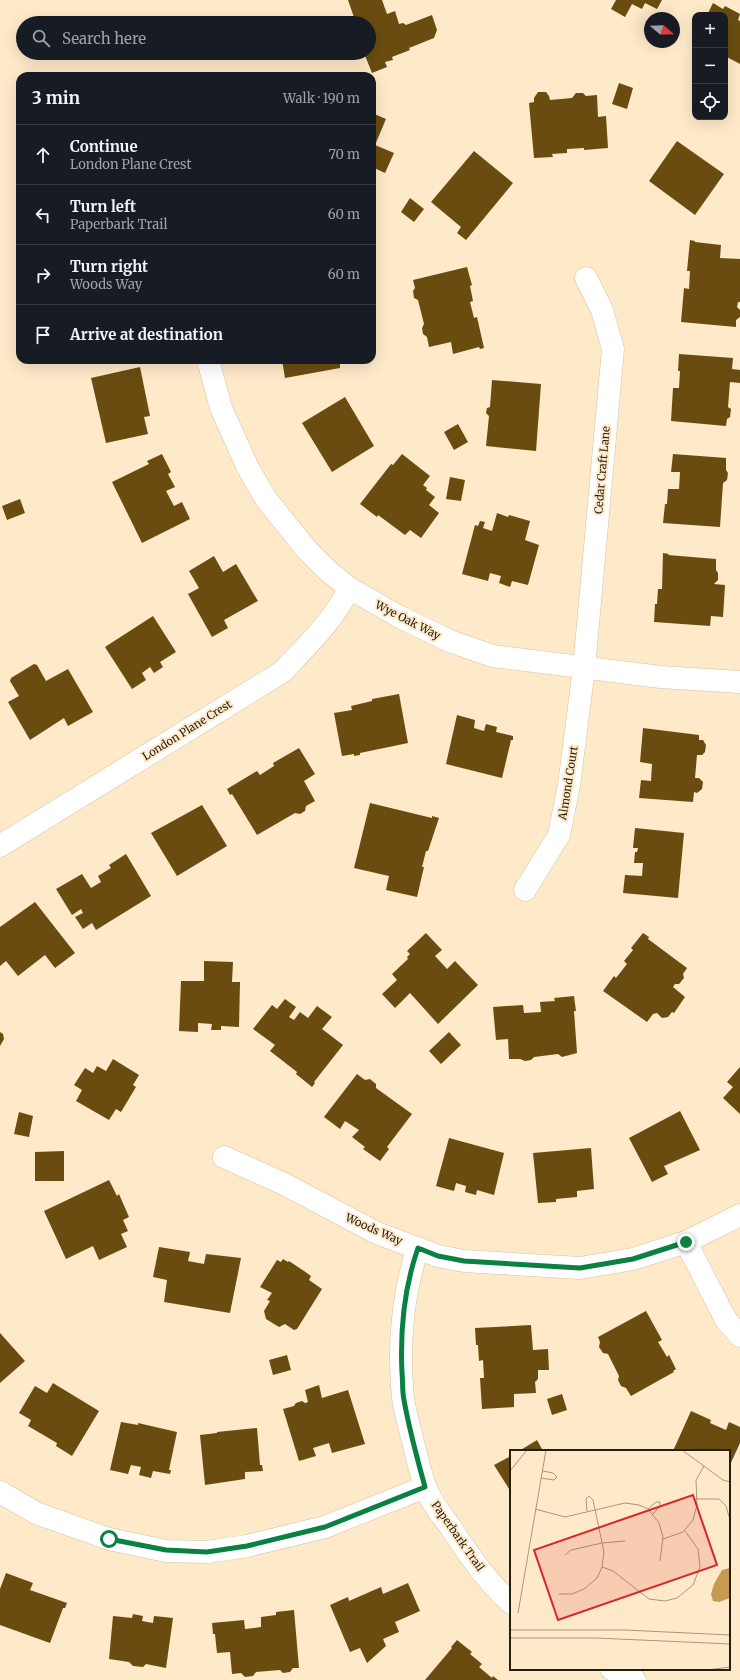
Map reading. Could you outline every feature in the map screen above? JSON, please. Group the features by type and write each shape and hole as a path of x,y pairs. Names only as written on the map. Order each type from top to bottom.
{"street":[{"name":"Cedar Craft Lane","path":"584,668 613,349 602,310 586,278"},
{"name":"Wye Oak Way","path":"209,364 220,408 248,468 266,499 307,550 327,570 349,588 398,616 452,642 493,656 661,677 740,682"},
{"name":"London Plane Crest","path":"0,846 282,672 314,639 345,596 349,588"},
{"name":"Almond Court","path":"525,890 559,835 569,785 584,668"},
{"name":"Woods Way","path":"224,1157 284,1184 377,1233 438,1256 464,1261 580,1268 633,1259 686,1242 740,1215"},
{"path":"686,1242 726,1320 740,1336"},
{"name":"Paperbark Trail","path":"418,1248 411,1268 401,1352 403,1399 418,1463 425,1487 432,1501 467,1552 500,1593 510,1602"},
{"path":"0,1492 36,1512 109,1539 166,1550 207,1552 247,1546 325,1527 425,1487"},
{"path":"613,1670 635,1680"}],"building":[{"path":"348,0 382,0 387,14 395,11 399,24 403,23 406,25 432,15 437,30 434,38 392,57 393,60 385,62 387,67 372,72 367,60 376,60 376,16 354,16"},
{"path":"616,0 662,0 657,9 645,3 642,9 632,4 625,17 611,9"},
{"path":"713,3 723,9 725,6 740,14 738,20 740,21 740,64 728,58 728,12 708,12"},
{"path":"619,83 633,88 627,109 612,104"},
{"path":"538,92 546,92 550,100 572,98 576,93 583,93 586,96 597,95 598,117 606,116 608,148 584,150 584,148 567,149 567,153 552,154 553,157 534,158 529,103 534,102 534,98"},
{"path":"376,115 386,119 376,143"},
{"path":"677,141 724,174 695,215 649,181"},
{"path":"376,145 394,153 385,173 376,169"},
{"path":"474,151 513,183 466,240 457,233 461,227 431,202"},
{"path":"410,198 424,209 414,222 401,212"},
{"path":"690,240 721,245 720,258 740,259 740,302 738,302 737,307 740,310 740,317 736,320 736,327 681,322 684,288 689,289 690,271 687,271"},
{"path":"467,267 472,285 470,286 473,301 470,302 474,318 477,317 484,348 480,349 479,347 453,354 451,342 429,347 427,337 423,334 422,328 424,324 418,300 414,298 413,291 415,288 413,280"},
{"path":"679,354 733,358 732,369 740,370 740,383 730,382 728,407 731,409 730,417 727,419 726,426 671,421 673,388 679,388"},
{"path":"283,364 340,364 340,368 285,378"},
{"path":"140,367 150,416 144,417 148,434 106,443 91,378"},
{"path":"492,380 541,384 536,451 486,446 489,416 486,413 487,408 490,407"},
{"path":"345,397 374,446 332,472 302,423"},
{"path":"458,424 468,442 454,450 444,432"},
{"path":"162,454 171,472 168,474 175,487 166,491 174,506 182,502 190,519 142,543 112,482 149,464 147,461"},
{"path":"402,454 430,476 423,485 427,488 426,490 435,497 429,505 439,513 421,538 410,530 405,535 360,504 391,464 393,465"},
{"path":"673,454 726,458 726,470 728,473 727,480 723,483 720,527 663,523 668,489 679,489 680,472 671,472"},
{"path":"450,477 465,480 461,501 446,499"},
{"path":"20,499 25,513 7,520 2,506"},
{"path":"497,513 508,517 509,515 530,521 525,540 539,545 528,585 512,581 510,587 499,583 501,576 490,573 488,581 462,574 475,525 478,526 480,521 485,522 483,528 492,531"},
{"path":"663,553 669,554 668,555 716,559 718,580 714,584 725,585 723,617 711,616 710,626 654,622 658,589 662,589"},
{"path":"214,556 223,572 236,564 258,601 224,620 228,628 212,637 188,594 199,588 189,571"},
{"path":"153,616 176,652 160,662 163,667 154,673 150,667 142,673 146,680 132,689 105,647"},
{"path":"34,664 37,665 46,681 68,669 93,712 68,726 64,718 30,740 8,702 19,696 10,681 11,678"},
{"path":"399,694 408,743 360,753 360,755 354,756 354,754 342,756 334,713 352,710 351,706 372,701 372,699"},
{"path":"457,715 475,720 474,728 484,731 486,724 497,727 496,732 513,736 502,778 446,764"},
{"path":"643,728 699,735 699,740 703,740 706,745 705,752 702,755 697,755 695,778 699,778 703,782 702,789 697,793 694,792 693,802 639,798 641,780 651,781 652,764 640,762"},
{"path":"299,748 315,774 304,781 315,801 306,806 305,811 300,814 295,813 257,835 232,794 230,795 227,789 257,771 260,775 274,766 273,763"},
{"path":"370,803 432,818 432,816 439,818 428,851 426,851 417,897 386,890 389,876 354,868"},
{"path":"202,805 227,846 177,876 151,833"},
{"path":"635,828 684,833 678,898 623,893 625,875 642,876 643,863 634,863 635,852 637,852 638,848 633,848"},
{"path":"126,854 151,896 96,930 92,923 83,929 75,917 83,913 81,909 72,915 56,889 82,874 91,888 101,882 98,876 111,868 109,865"},
{"path":"35,902 75,953 55,968 45,955 18,976 6,961 0,966 0,927"},
{"path":"426,933 442,950 435,956 447,969 455,961 478,985 438,1024 410,993 395,1008 382,994 397,980 392,974 408,959 407,957 410,954 407,951"},
{"path":"643,933 649,937 648,939 687,968 683,974 684,978 679,984 675,984 673,987 685,997 674,1013 672,1012 668,1017 662,1018 657,1013 653,1014 647,1022 603,991 614,976 616,978 627,964 624,961 633,950 631,948"},
{"path":"204,961 233,962 232,982 240,982 239,1027 221,1026 221,1030 211,1030 212,1024 198,1023 198,1032 179,1031 181,981 204,981"},
{"path":"574,996 576,1011 574,1011 577,1053 562,1057 558,1054 534,1057 531,1060 525,1061 520,1059 509,1059 508,1039 496,1040 493,1007 523,1005 524,1013 541,1012 540,1002 555,1001 554,998"},
{"path":"285,999 296,1007 289,1017 294,1020 300,1012 308,1018 317,1006 332,1017 322,1029 343,1045 314,1082 315,1083 312,1087 296,1074 297,1072 270,1051 275,1045 253,1029 272,1005 277,1009"},
{"path":"0,1032 3,1034 4,1039 0,1046"},
{"path":"449,1032 461,1045 441,1064 429,1051"},
{"path":"113,1059 139,1075 133,1085 136,1087 121,1112 116,1109 109,1120 76,1101 82,1090 74,1085 85,1068 93,1073 97,1066 106,1071"},
{"path":"740,1067 740,1114 723,1098 733,1087 727,1082"},
{"path":"357,1074 365,1080 370,1079 376,1084 376,1088 412,1114 387,1147 389,1149 380,1161 363,1149 365,1147 352,1137 359,1130 345,1121 340,1129 324,1117"},
{"path":"680,1111 700,1150 664,1166 668,1174 652,1182 629,1138"},
{"path":"19,1112 33,1116 29,1137 14,1134"},
{"path":"449,1138 504,1153 494,1195 477,1190 476,1195 465,1192 466,1186 456,1183 454,1191 436,1186"},
{"path":"591,1148 594,1189 577,1191 577,1197 556,1199 556,1202 538,1203 533,1153"},
{"path":"64,1151 64,1181 35,1181 35,1152"},
{"path":"109,1180 117,1196 119,1194 129,1217 123,1220 128,1231 121,1234 127,1247 99,1260 93,1246 66,1259 44,1211"},
{"path":"159,1247 190,1252 188,1261 204,1264 206,1254 241,1258 230,1313 164,1302 167,1280 153,1277"},
{"path":"283,1259 288,1262 289,1261 311,1276 309,1280 322,1289 297,1329 294,1330 285,1324 279,1327 266,1319 264,1311 270,1301 267,1300 272,1293 260,1287 277,1260 281,1262"},
{"path":"646,1311 662,1340 658,1342 667,1357 669,1355 676,1369 673,1371 674,1372 631,1396 626,1388 621,1386 618,1380 619,1376 608,1354 603,1353 599,1347 600,1342 598,1337"},
{"path":"531,1325 533,1350 548,1349 549,1370 538,1370 538,1379 535,1382 536,1393 514,1394 514,1407 482,1409 480,1378 484,1378 483,1360 479,1361 475,1328"},
{"path":"0,1333 25,1361 0,1383"},
{"path":"287,1355 291,1370 273,1375 269,1360"},
{"path":"53,1383 99,1411 72,1456 56,1446 57,1443 28,1426 31,1420 19,1413 35,1386 47,1393"},
{"path":"319,1385 322,1398 348,1390 365,1444 332,1453 329,1443 313,1448 316,1456 299,1461 283,1409 294,1406 296,1403 302,1401 305,1403 308,1402 305,1390"},
{"path":"562,1394 567,1410 552,1415 547,1399"},
{"path":"691,1411 711,1420 710,1423 726,1430 729,1422 740,1427 740,1443 730,1465 730,1450 673,1450"},
{"path":"121,1422 138,1425 138,1423 177,1432 169,1470 171,1470 170,1474 153,1471 151,1478 139,1475 141,1467 131,1465 128,1474 110,1470"},
{"path":"257,1428 260,1465 262,1465 263,1471 245,1472 245,1479 205,1485 200,1435"},
{"path":"537,1440 542,1450 521,1450"},
{"path":"510,1457 510,1490 494,1465"},
{"path":"6,1573 33,1583 30,1590 67,1603 65,1608 63,1608 50,1643 0,1625 0,1589"},
{"path":"408,1583 420,1611 395,1622 399,1632 383,1639 386,1646 367,1663 360,1648 350,1652 330,1605 348,1597 349,1601 381,1587 383,1594"},
{"path":"294,1610 299,1668 293,1668 290,1672 283,1673 280,1670 256,1672 253,1676 245,1677 241,1673 232,1674 230,1652 217,1653 212,1623 244,1620 245,1629 261,1627 261,1617 276,1615 276,1612"},
{"path":"133,1614 143,1616 142,1621 153,1623 154,1616 173,1618 166,1668 146,1664 143,1667 133,1666 129,1662 109,1659 113,1616 132,1618"},
{"path":"457,1640 472,1652 470,1654 482,1664 479,1667 492,1678 493,1676 498,1680 425,1680"}],"route":[{"path":"109,1539 166,1550 207,1552 247,1546 325,1527 425,1487 403,1399 401,1352 411,1268 418,1248 438,1256 464,1261 580,1268 633,1259 686,1242"}]}
